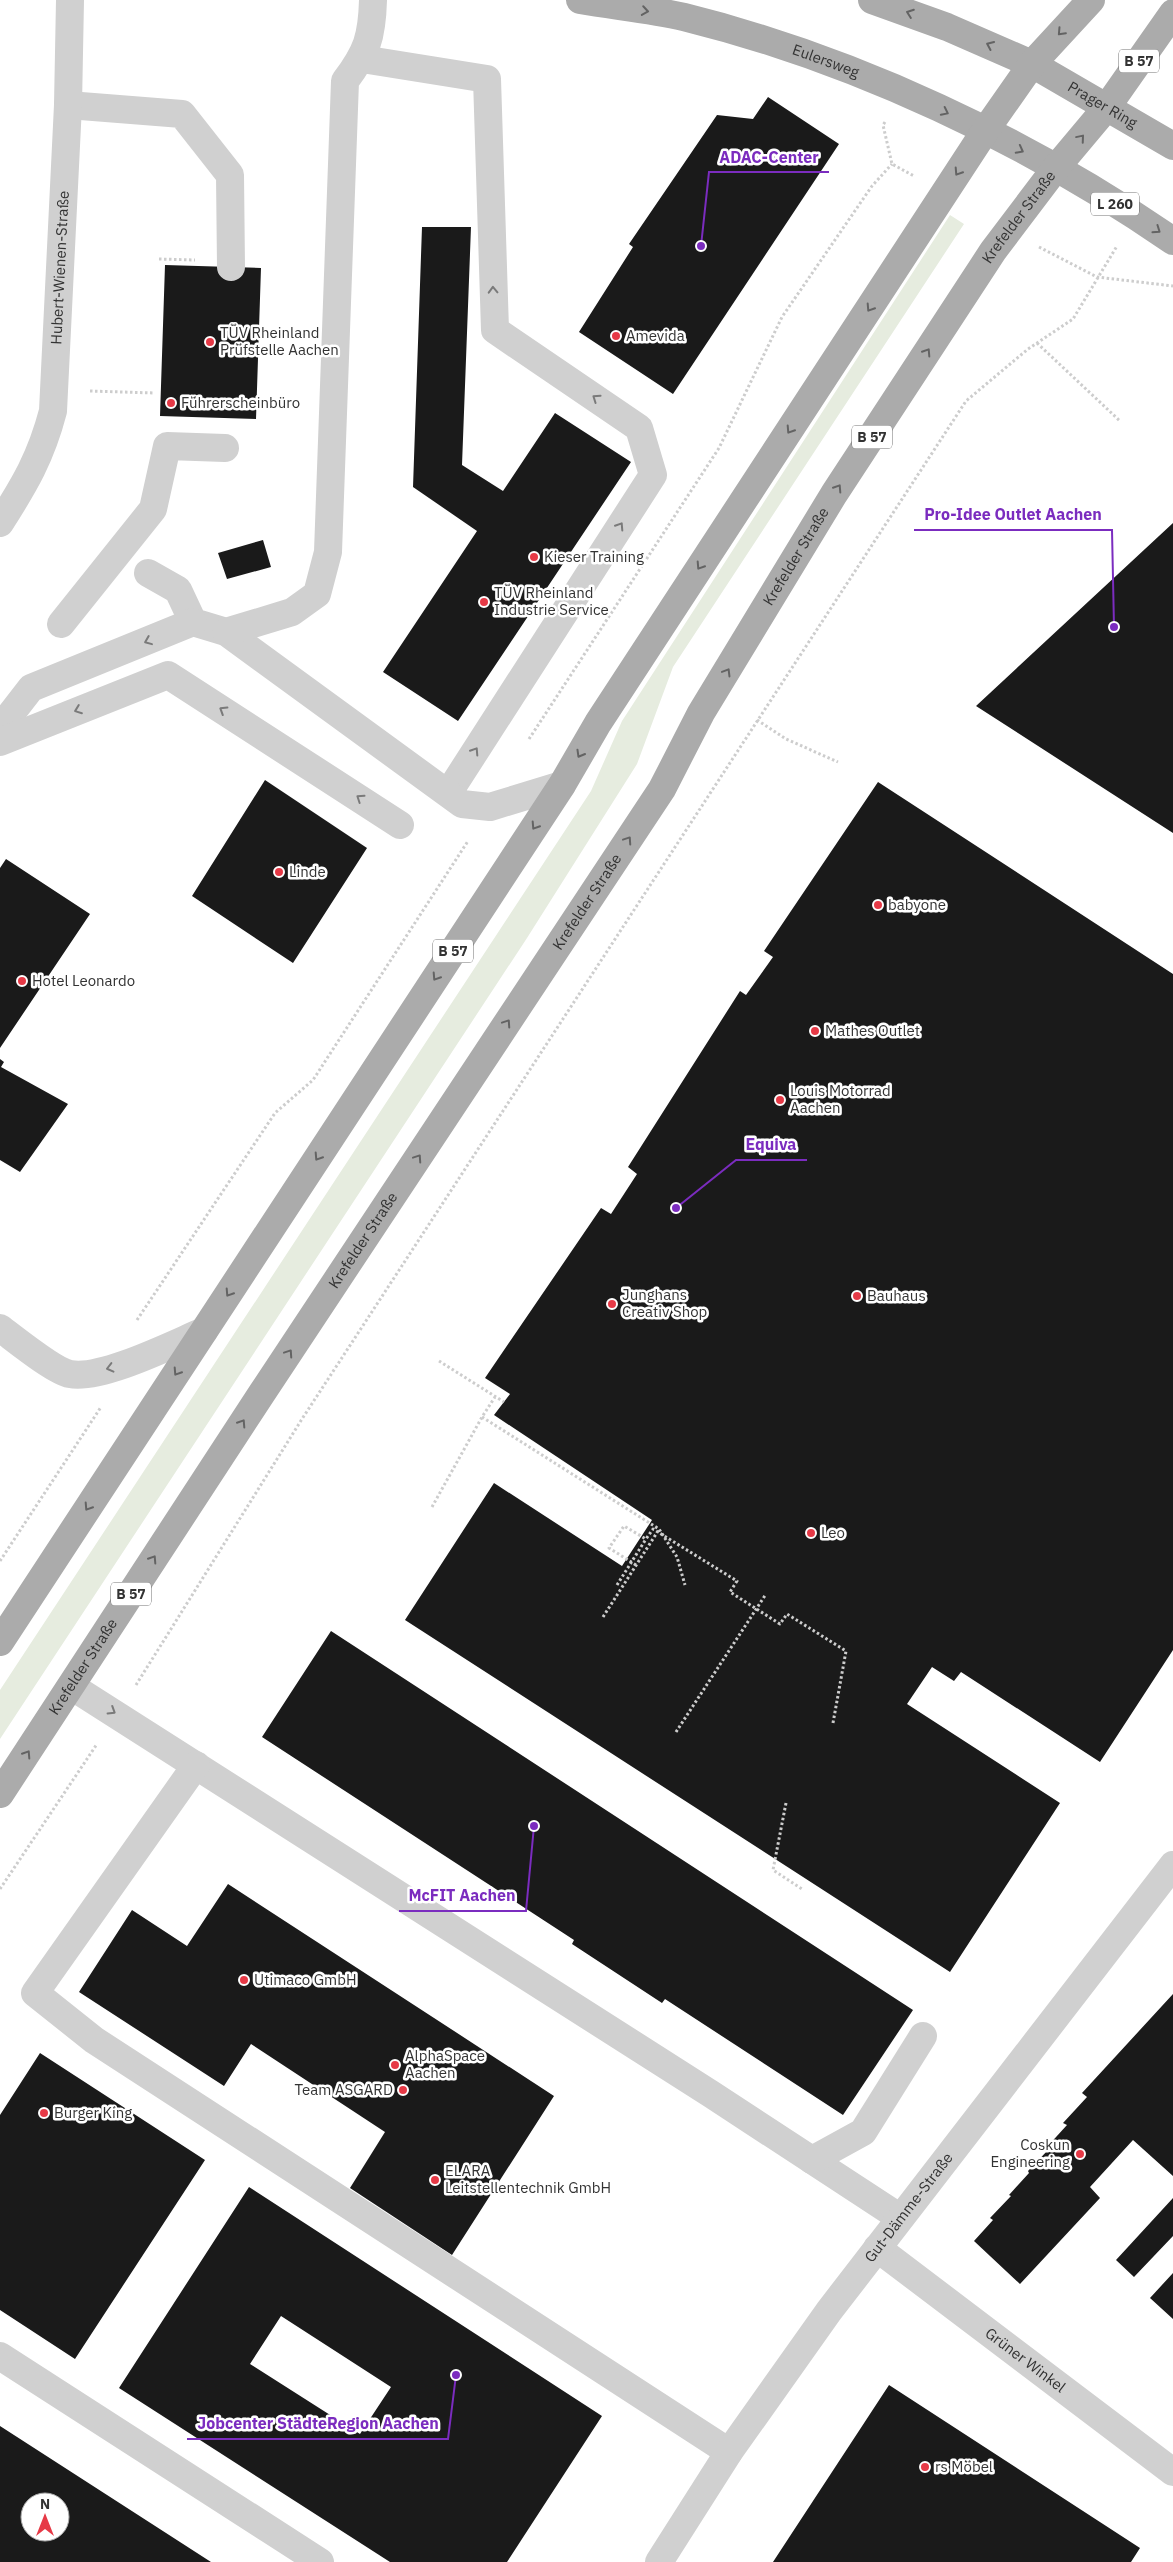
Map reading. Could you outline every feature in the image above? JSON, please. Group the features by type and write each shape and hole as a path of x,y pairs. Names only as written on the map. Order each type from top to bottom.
{"main road":[{"name":"Eulersweg","path":"580,0 683,17 807,52 904,92 985,131 1055,169"},
{"path":"872,0 947,27 1032,64"},
{"name":"B 57","path":"0,1642 562,785 598,724 985,131 1032,64 1090,0"},
{"name":"Krefelder Straße","path":"0,1794 662,789 701,713 834,494 993,251 1055,169 1106,106 1173,13"},
{"name":"Prager Ring","path":"1032,64 1173,146"},
{"name":"L 260","path":"1055,169 1137,216 1173,241"}],"street":[{"name":"Hubert-Wienen-Straße","path":"0,523 28,480 43,447 53,411 68,105 70,0"},
{"path":"226,632 292,612 317,594 328,552 345,81 362,59 372,30 373,0"},
{"path":"362,59 487,79 495,330 638,428 653,475 448,792"},
{"path":"68,105 182,114 230,175 231,267"},
{"path":"60,624 153,509 167,446 225,448"},
{"path":"148,573 178,590 193,622"},
{"path":"0,728 31,688 193,622 226,632 462,804 490,807 562,785"},
{"path":"0,742 168,675 400,825"},
{"path":"11,1336 70,1374 87,1373 117,1366 204,1331"},
{"path":"71,1686 172,1748 899,2217"},
{"path":"196,1764 35,1993 94,2040 730,2452"},
{"name":"Gut-Dämme-Straße","path":"659,2562 730,2452 899,2217 1173,1865"},
{"path":"812,2160 863,2132 923,2036"},
{"name":"Grüner Winkel","path":"877,2248 1173,2472"},
{"path":"0,2356 320,2562"}],"path":[{"path":"524,747 719,448 782,316 872,186 892,164"},
{"path":"0,1889 117,1714 302,1419 966,401 1037,343 1073,319 1096,277 1173,286"},
{"path":"1037,343 1120,421"},
{"path":"54,390 154,393"},
{"path":"757,720 786,739 838,762"},
{"path":"0,1561 114,1388 117,1366 126,1336 275,1113 313,1080 490,807"},
{"path":"439,1361 504,1402"},
{"path":"432,1507 482,1417 496,1397"},
{"path":"482,1417 659,1529 677,1557 685,1585"},
{"path":"636,1566 609,1548 624,1526 646,1539"},
{"path":"617,1585 653,1529 720,1570 737,1581 730,1592 780,1624 787,1614 846,1651 832,1723"},
{"path":"603,1617 659,1529"},
{"path":"676,1732 766,1594"},
{"path":"786,1803 772,1870 802,1889"}],"shaded area":[{"path":"950,215 964,224 673,667 637,764 527,938 0,1739 0,1690 591,791 622,721"}],"building":[{"path":"768,97 839,144 673,394 579,332 633,247 629,244 717,115 753,119"},
{"name":"TÜV Rheinland Industrie Service","path":"422,227 471,227 462,465 503,491 555,413 631,462 458,721 383,672 477,531 413,487"},
{"name":"TÜV Rheinland Prüfstelle Aachen","path":"165,265 261,268 256,419 160,416"},
{"path":"1173,523 1173,833 976,706"},
{"path":"263,540 271,567 227,579 218,553"},
{"name":"Linde","path":"265,780 367,848 293,963 192,896"},
{"name":"Bauhaus","path":"878,782 1173,974 1173,1650 1100,1762 961,1672 954,1681 932,1667 907,1704 1060,1803 950,1972 405,1620 494,1483 622,1566 652,1520 494,1415 510,1394 485,1378 601,1208 611,1214 637,1174 628,1167 740,991 746,995 773,957 764,951"},
{"name":"Hotel Leonardo","path":"6,859 90,914 0,1048 0,868"},
{"path":"0,1059 4,1062 1,1067 68,1104 20,1172 0,1160"},
{"path":"331,1631 913,2010 843,2115 665,1999 662,2003 572,1944 574,1940 262,1737"},
{"name":"AlphaSpace Aachen","path":"228,1884 554,2096 452,2255 350,2188 385,2132 251,2044 224,2086 79,1992 132,1910 187,1946"},
{"path":"1173,1994 1173,2176 1133,2140 1090,2187 1100,2198 1020,2284 974,2241 993,2220 990,2218 1011,2196 1009,2195 1029,2173 1028,2171 1048,2150 1046,2148 1067,2125 1063,2123 1087,2097 1082,2093"},
{"path":"40,2053 205,2160 75,2359 0,2310 0,2115"},
{"path":"249,2187 602,2416 507,2562 390,2562 119,2388","holes":["281,2316 391,2387 360,2434 250,2364"]},
{"path":"1173,2198 1173,2236 1134,2277 1116,2260"},
{"path":"1173,2273 1173,2319 1150,2298"},
{"name":"rs Möbel","path":"889,2385 1140,2548 1131,2562 773,2562"},
{"path":"0,2426 211,2562 0,2562"}],"place":[{"name":"ADAC-Center","path":"701,246"},
{"name":"Amevida","path":"616,336"},
{"name":"TÜV Rheinland Prüfstelle Aachen","path":"210,342"},
{"name":"Führerscheinbüro","path":"171,403"},
{"name":"Kieser Training","path":"534,557"},
{"name":"TÜV Rheinland Industrie Service","path":"484,602"},
{"name":"Pro-Idee Outlet Aachen","path":"1114,627"},
{"name":"Linde","path":"279,872"},
{"name":"babyone","path":"878,905"},
{"name":"Hotel Leonardo","path":"22,981"},
{"name":"Mathes Outlet","path":"815,1031"},
{"name":"Louis Motorrad Aachen","path":"780,1100"},
{"name":"Equiva","path":"676,1208"},
{"name":"Bauhaus","path":"857,1296"},
{"name":"Junghans Creativ Shop","path":"612,1304"},
{"name":"Leo","path":"811,1533"},
{"name":"McFIT Aachen","path":"534,1826"},
{"name":"Utimaco GmbH","path":"244,1980"},
{"name":"AlphaSpace Aachen","path":"395,2065"},
{"name":"Team ASGARD","path":"403,2090"},
{"name":"Burger King","path":"44,2113"},
{"name":"Coskun Engineering","path":"1080,2154"},
{"name":"ELARA Leitstellentechnik GmbH","path":"435,2180"},
{"name":"Jobcenter StädteRegion Aachen","path":"456,2375"},
{"name":"rs Möbel","path":"925,2467"}]}
